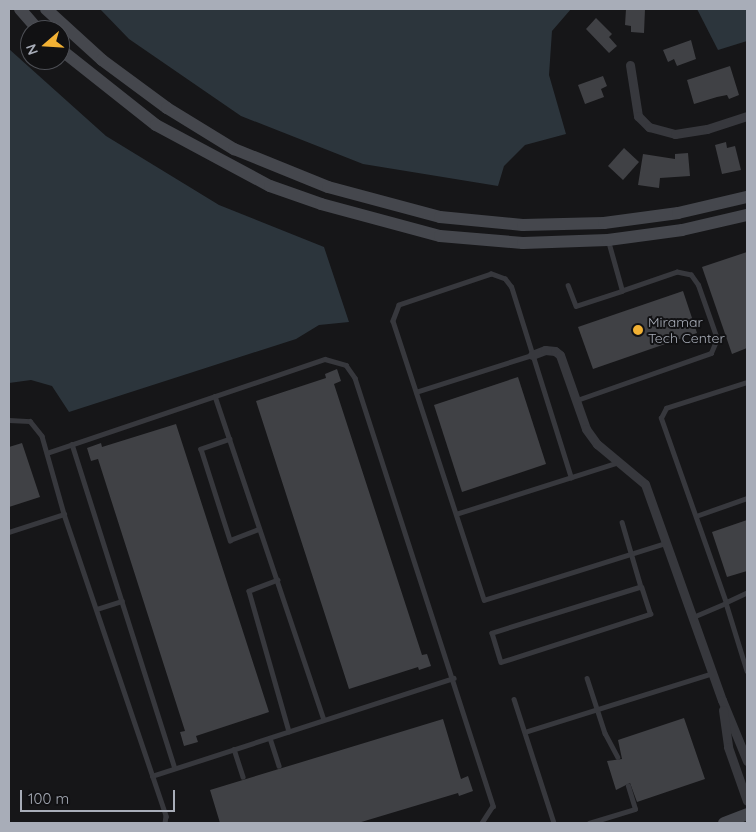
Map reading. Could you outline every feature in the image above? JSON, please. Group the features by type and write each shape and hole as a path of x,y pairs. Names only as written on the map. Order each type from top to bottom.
{"street":[{"path":"20,9 29,20"},
{"path":"46,9 102,60 167,108 234,149 328,188 440,217 523,225 604,223 678,213 747,196"},
{"path":"70,57 156,125 270,186 321,204 440,236 523,243 608,240 682,230 747,215"},
{"path":"630,65 638,116 649,127 675,134 707,129 747,116"},
{"path":"532,354 550,351 560,355 586,429 597,444 621,462 645,484 722,700 747,761"},
{"path":"722,700 728,746 747,801"},
{"path":"724,823 747,814"}],"lane":[{"path":"608,240 622,291"},
{"path":"568,285 576,306 677,272 691,275 698,285 717,339 711,353 577,400"},
{"path":"571,478 511,287 505,280 490,274 399,305 393,322 484,600 667,542"},
{"path":"416,392 532,354"},
{"path":"47,453 325,359 346,365 356,378 493,806 482,823"},
{"path":"747,382 666,408 661,418 726,604 747,671"},
{"path":"215,396 324,719"},
{"path":"9,420 30,421 42,436 64,514 166,816 165,823"},
{"path":"230,439 201,449 230,540 259,529"},
{"path":"72,444 175,768"},
{"path":"456,514 621,462"},
{"path":"696,516 747,498"},
{"path":"9,532 64,514"},
{"path":"622,522 650,614 502,662 492,633 641,587"},
{"path":"278,580 249,591 289,731"},
{"path":"693,617 747,594"},
{"path":"97,609 122,601"},
{"path":"525,732 713,673"},
{"path":"152,776 453,678"},
{"path":"587,678 605,733 618,757"},
{"path":"514,699 554,823"},
{"path":"270,738 278,766"},
{"path":"234,749 243,777"},
{"path":"589,823 635,809 628,786"}],"shaded area":[{"path":"100,9 571,9 552,31 549,75 566,134 525,145 504,166 498,186 363,164 241,116 129,39"},
{"path":"697,9 747,9 747,41 718,50"},
{"path":"9,49 20,59 20,70 32,70 106,136 219,205 324,247 349,322 319,325 296,339 69,412 52,386 31,380 9,383"}],"building":[{"path":"626,9 645,9 644,33 631,32 631,26 625,25"},
{"path":"596,18 612,34 609,37 617,46 609,53 586,29"},
{"path":"691,40 696,59 677,66 674,59 668,62 663,50"},
{"path":"730,66 739,95 729,99 727,95 717,97 694,104 687,80"},
{"path":"603,76 607,86 601,89 604,97 585,104 578,85"},
{"path":"726,142 727,148 735,146 741,170 722,174 715,145"},
{"path":"624,148 639,162 623,180 608,166"},
{"path":"688,153 690,176 660,178 659,188 638,185 643,154 675,159 675,154"},
{"path":"747,252 747,348 732,354 702,267"},
{"name":"Miramar Tech Center","path":"683,291 697,333 593,369 578,327"},
{"path":"337,369 341,381 334,384 422,655 427,654 431,666 419,670 418,667 349,689 256,401 326,378 325,374"},
{"path":"518,377 546,464 462,492 434,405"},
{"path":"176,424 269,712 196,736 198,742 184,746 180,732 185,731 98,459 91,461 87,448 101,443 102,447"},
{"path":"22,443 40,497 9,507 9,447"},
{"path":"747,520 747,571 727,577 712,532"},
{"path":"684,718 705,779 637,802 630,783 616,790 607,761 622,759 618,740"},
{"path":"443,719 461,779 468,776 473,791 459,796 458,793 358,823 220,823 210,790"}],"place":[{"name":"Miramar Tech Center","path":"638,330"}]}
